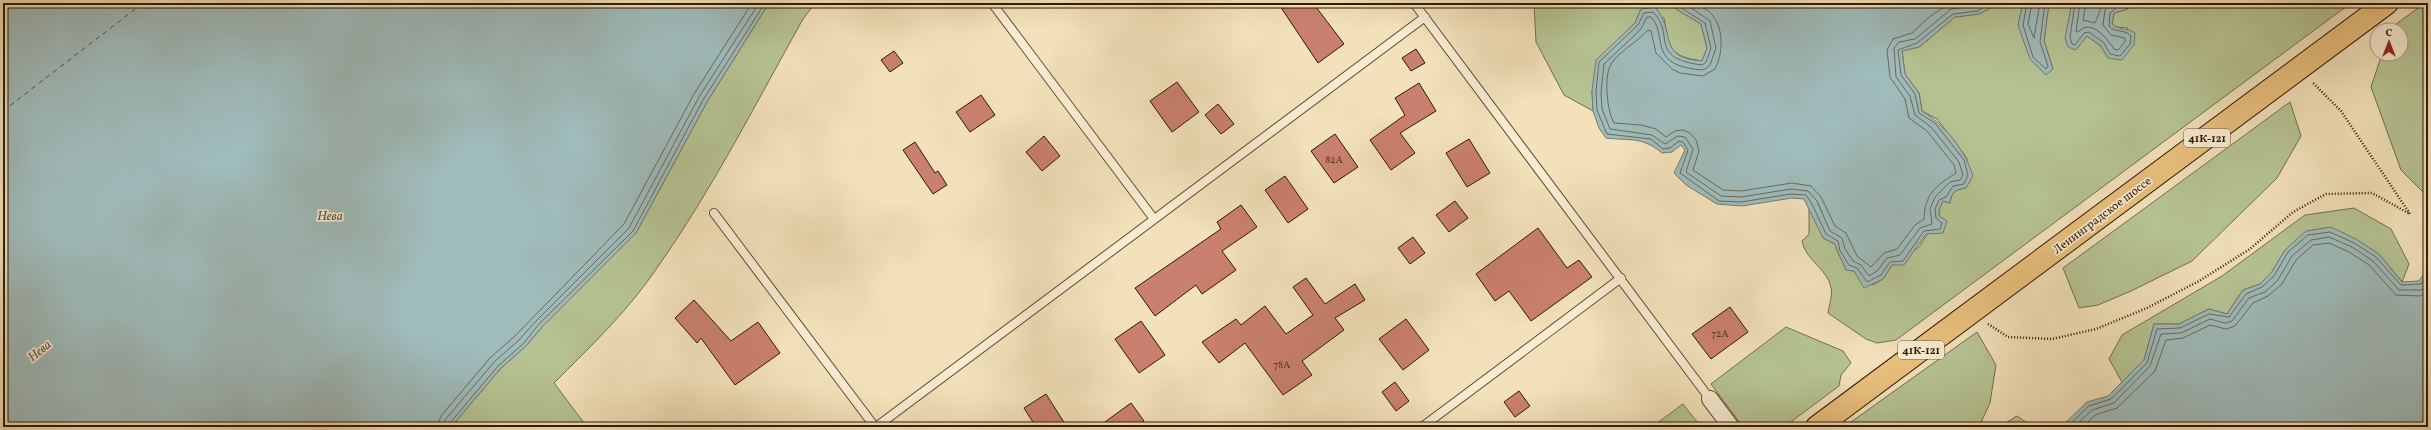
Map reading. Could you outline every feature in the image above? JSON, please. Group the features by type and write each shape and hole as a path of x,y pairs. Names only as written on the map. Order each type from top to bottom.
{"main road":[{"name":"Ленинградское шоссе","path":"1817,427 2387,3"}],"street":[{"path":"1710,399 1731,427"}],"lane":[{"path":"992,3 1154,219"},
{"path":"1414,3 1710,399"},
{"path":"714,213 876,427 1425,17"},
{"path":"1422,427 1621,278"}],"path":[{"path":"1970,313 2008,338 2052,339 2096,329 2147,308 2199,281 2250,249 2293,212 2326,194 2372,193 2410,214 2341,111 2300,69"}],"green space":[{"path":"769,3 815,3 803,19 715,177 657,268 621,314 554,383 587,427 451,427 501,368 526,346 542,327 636,233 707,102"},
{"path":"1534,3 1674,3 1676,9 1701,24 1707,48 1702,61 1683,57 1672,49 1667,37 1664,18 1641,9 1635,23 1626,32 1592,91 1593,111 1564,95 1536,42"},
{"path":"1994,3 2023,3 2018,25 2053,69 2044,41 2049,3 2072,3 2066,38 2069,47 2083,41 2087,36 2101,46 2108,58 2128,28 2116,27 2112,24 2114,13 2128,9 2118,3 2351,3 1896,340 1877,343 1866,339 1828,313 1832,294 1829,282 1822,270 1804,248 1802,241 1809,234 1809,205 1823,238 1835,244 1846,270 1854,271 1873,285 1883,279 1892,265 1919,247 1939,216 1939,210 1943,201 1950,203 1954,192 1966,188 1967,158 1937,119 1922,111 1919,93 1905,74 1902,51 1919,47 1955,17 1979,14 1992,7"},
{"path":"2425,3 2428,3 2428,197 2401,170 2371,87 2379,62 2409,62 2409,22 2399,22"},
{"path":"2290,102 2301,136 2277,178 2192,261 2131,291 2098,305 2079,308 2063,268"},
{"path":"2354,208 2391,229 2409,264 2402,282 2379,254 2285,250 2271,274 2260,284 2243,290 2227,314 2209,309 2179,324 2154,324 2144,360 2122,382 2109,359 2122,335 2222,276 2305,215"},
{"path":"1786,327 1843,351 1851,363 1841,375 1839,386 1784,427 1743,427 1711,384"},
{"path":"1977,332 1996,365 1990,403 1979,427 1844,427"},
{"path":"1683,404 1701,427 1652,427"},
{"path":"2017,416 2033,427 1999,427"}],"water":[{"name":"Нева","path":"3,3 769,3 707,102 636,233 542,327 526,346 501,368 451,427 3,427"},
{"path":"1674,3 1994,3 1992,7 1979,14 1955,17 1919,47 1902,51 1905,74 1919,93 1922,111 1939,123 1953,139 1965,157 1973,176 1966,188 1954,192 1950,203 1943,201 1939,210 1939,216 1947,221 1943,233 1926,234 1904,265 1892,265 1883,279 1864,288 1854,271 1846,270 1835,244 1823,238 1804,199 1792,198 1742,206 1717,204 1686,185 1674,173 1685,150 1681,145 1672,152 1662,153 1648,144 1636,140 1606,138 1599,128 1593,111 1592,91 1596,60 1635,23 1641,9 1655,7 1661,16 1673,49 1678,55 1688,59 1702,61 1707,48 1701,24 1676,9"},
{"path":"2023,3 2049,3 2044,41 2053,69 2046,75 2030,59 2018,25"},
{"path":"2072,3 2118,3 2128,9 2114,13 2112,24 2135,33 2134,45 2122,60 2108,58 2101,46 2087,36 2076,50 2068,47 2065,38"},
{"path":"2331,227 2356,239 2379,254 2402,282 2419,281 2428,268 2428,427 2061,427 2087,402 2108,396 2144,360 2154,324 2179,324 2209,309 2227,314 2243,290 2260,284 2271,273 2285,250 2306,231"}],"building":[{"path":"1278,3 1313,3 1344,44 1318,63"},
{"path":"1416,49 1425,63 1411,71 1402,58"},
{"path":"894,51 903,63 890,72 881,60"},
{"path":"1177,82 1199,112 1172,132 1150,101"},
{"path":"1419,83 1436,111 1400,133 1415,153 1391,170 1370,140 1405,115 1395,98"},
{"path":"981,95 995,115 970,132 956,112"},
{"path":"1218,104 1234,124 1221,134 1205,115"},
{"path":"1335,134 1358,167 1334,183 1311,151"},
{"path":"1044,136 1060,156 1042,171 1026,152"},
{"path":"1469,139 1490,173 1467,187 1446,153"},
{"path":"915,142 935,173 938,171 947,185 933,194 903,150"},
{"path":"1285,176 1308,209 1288,223 1265,190"},
{"path":"1455,201 1468,218 1449,232 1436,215"},
{"path":"1241,205 1257,227 1222,251 1236,270 1202,294 1196,285 1155,316 1135,288 1221,229 1217,222"},
{"path":"1538,228 1567,268 1579,260 1592,277 1531,321 1509,291 1495,301 1476,274"},
{"path":"1413,237 1425,253 1410,264 1398,248"},
{"path":"1306,278 1325,304 1355,284 1365,300 1335,318 1344,330 1302,361 1312,375 1283,395 1245,343 1219,363 1202,342 1236,319 1241,325 1265,306 1286,334 1313,315 1293,287"},
{"path":"694,300 731,341 758,322 780,353 735,385 701,338 697,343 675,318"},
{"path":"1730,307 1748,332 1711,359 1692,334"},
{"path":"1406,319 1429,350 1403,370 1379,339"},
{"path":"1141,321 1165,355 1139,373 1115,339"},
{"path":"1395,382 1409,401 1396,411 1382,392"},
{"path":"1519,391 1530,406 1515,417 1504,402"},
{"path":"1046,394 1067,427 1036,427 1024,408"},
{"path":"1131,403 1144,421 1135,427 1098,427"}],"ferry route":[{"path":"3,111 143,3"}]}
